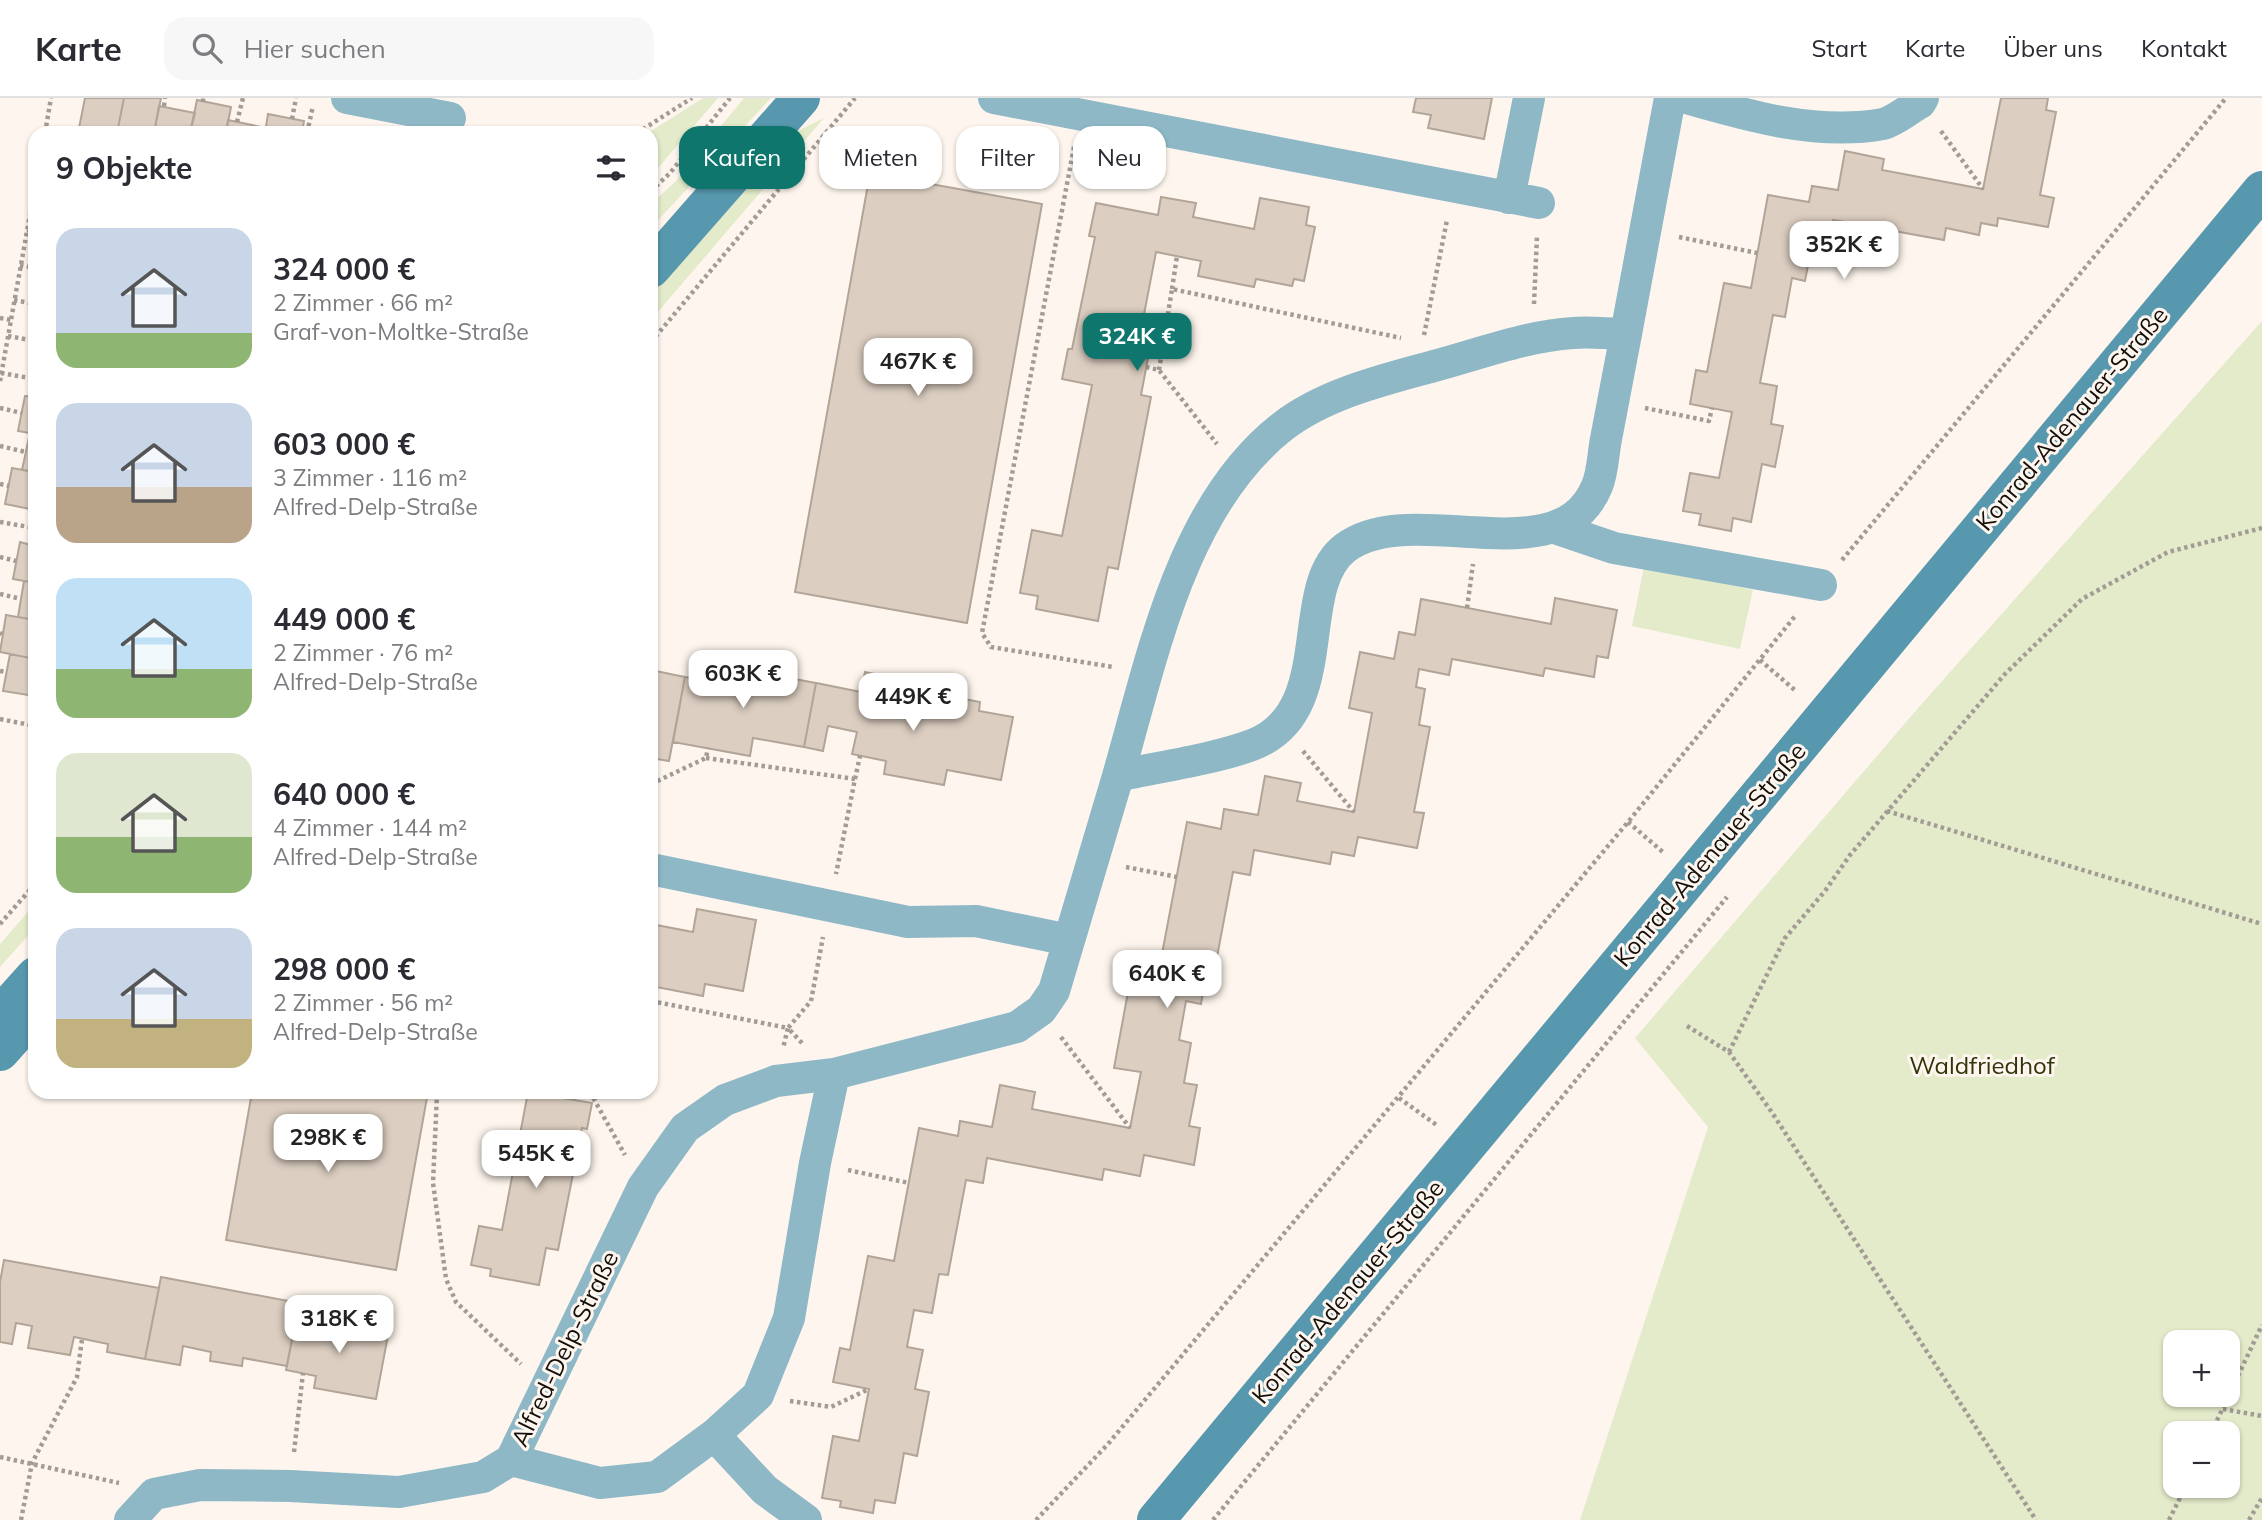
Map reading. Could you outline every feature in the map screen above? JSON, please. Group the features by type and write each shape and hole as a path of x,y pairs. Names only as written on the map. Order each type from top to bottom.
{"main road":[{"path":"658,261 801,98"},
{"name":"Konrad-Adenauer-Straße","path":"1156,1520 2262,190"},
{"path":"0,1015 28,984"},
{"path":"0,1052 28,1021"}],"street":[{"path":"347,98 450,118"},
{"path":"994,98 1524,200 1529,98"},
{"path":"1555,528 1581,512 1597,485 1670,98"},
{"path":"1686,98 1740,114 1819,127 1885,123 1922,101"},
{"name":"Alfred-Delp-Straße","path":"834,1074 815,1163 789,1318 758,1395 714,1435 656,1477 600,1483 511,1460 643,1186 685,1128 725,1100 776,1081 834,1074 1017,1027 1041,1010 1055,992 1148,673 1186,557 1211,508 1237,469 1283,426 1339,396 1532,339 1574,332 1626,334"},
{"path":"1118,776 1253,745 1283,727 1303,695 1319,604 1328,571 1342,550 1367,534 1400,528 1478,534 1555,528 1615,548 1821,585"},
{"path":"658,870 908,922 976,921 1069,940"},
{"path":"714,1435 765,1490 806,1520"},
{"path":"130,1520 154,1494 200,1485 290,1486 399,1506 483,1477 511,1460"}],"path":[{"path":"46,126 51,98"},
{"path":"164,106 165,98"},
{"path":"237,122 243,98"},
{"path":"292,119 296,98"},
{"path":"309,126 315,98"},
{"path":"648,126 692,98"},
{"path":"658,184 730,98"},
{"path":"658,334 855,98"},
{"path":"1036,1520 1108,1444 1399,1098 1821,585 2227,98"},
{"path":"1922,101 1983,189"},
{"path":"1080,114 982,633 991,647 1148,673"},
{"path":"1423,342 1453,187"},
{"path":"1524,200 1532,339"},
{"path":"0,381 28,225"},
{"path":"1645,230 1757,253"},
{"path":"1159,370 1177,256"},
{"path":"20,265 28,267"},
{"path":"1172,289 1410,340"},
{"path":"14,300 28,303"},
{"path":"0,318 11,320"},
{"path":"8,336 28,340"},
{"path":"1146,367 1159,370 1237,469"},
{"path":"1,373 28,378"},
{"path":"1613,402 1709,421 1712,408"},
{"path":"0,408 22,414"},
{"path":"0,446 26,452"},
{"path":"0,484 9,486"},
{"path":"0,522 28,527"},
{"path":"1729,1052 1785,939 1887,811 2005,674 2082,599 2168,552 2262,528"},
{"path":"1467,608 1478,534"},
{"path":"0,558 16,561"},
{"path":"0,594 21,599"},
{"path":"1760,660 1806,699"},
{"path":"0,671 6,673"},
{"path":"0,719 28,725"},
{"path":"1283,727 1354,812"},
{"path":"706,758 708,748"},
{"path":"776,1081 788,1028 811,1001 860,756"},
{"path":"658,782 706,758 855,779"},
{"path":"1887,811 2262,924"},
{"path":"1628,822 1673,861"},
{"path":"1093,860 1177,877"},
{"path":"0,924 28,892"},
{"path":"658,1002 788,1028 834,1074"},
{"path":"1041,1010 1130,1128"},
{"path":"1687,1026 1729,1052 1771,1111 2036,1520"},
{"path":"1399,1098 1468,1146"},
{"path":"437,1099 433,1183 446,1279 456,1302 547,1388"},
{"path":"594,1099 643,1186"},
{"path":"815,1163 909,1183"},
{"path":"2217,1421 2262,1325"},
{"path":"21,1520 32,1463 77,1377 82,1339"},
{"path":"290,1486 303,1373"},
{"path":"758,1395 831,1408 869,1389"},
{"path":"2223,1409 2262,1416"},
{"path":"0,1457 154,1494"},
{"path":"2169,1520 2180,1498"},
{"path":"2249,1520 2262,1498"}],"green space":[{"path":"703,98 718,98 694,126 679,126 679,143 658,168 658,127"},
{"path":"744,98 771,98 745,126 721,126"},
{"path":"824,118 805,140 805,127"},
{"path":"679,177 679,189 687,189 658,220 658,198"},
{"path":"745,189 763,189 658,312 658,287"},
{"name":"Waldfriedhof","path":"2262,321 2262,1520 1580,1520 1708,1127 1635,1038 1919,707"},
{"path":"1644,567 1753,590 1740,649 1632,626"},
{"path":"28,912 28,936 0,967 0,944"}],"building":[{"path":"85,98 124,98 118,126 79,126"},
{"path":"124,98 161,98 155,126 118,126"},
{"path":"1416,98 1492,98 1484,139 1428,128 1431,115 1413,112"},
{"path":"2001,98 2048,98 2046,110 2056,112 2040,195 2054,198 2048,227 1998,218 1997,226 1981,223 1979,235 1946,228 1944,240 1833,220 1830,231 1815,229 1805,281 1792,278 1785,317 1773,315 1760,383 1777,386 1771,424 1783,426 1775,467 1762,464 1751,522 1733,518 1731,531 1699,525 1701,514 1683,511 1690,473 1719,478 1732,412 1690,404 1696,370 1707,372 1724,283 1751,288 1768,195 1809,202 1812,186 1838,190 1845,151 1884,159 1882,170 1983,189"},
{"path":"197,100 231,107 227,126 191,126"},
{"path":"159,106 195,113 192,126 155,126"},
{"path":"268,114 304,121 303,126 266,126"},
{"path":"228,120 256,126 227,126"},
{"path":"942,186 1042,204 967,623 795,592 867,189 942,189"},
{"path":"1161,197 1196,203 1193,217 1254,229 1260,198 1309,207 1306,225 1315,227 1304,281 1294,279 1292,286 1256,279 1254,287 1198,276 1201,261 1156,252 1136,356 1148,358 1141,395 1151,397 1118,569 1108,567 1098,621 1036,609 1038,596 1020,593 1032,530 1062,536 1092,385 1062,379 1068,349 1072,349 1095,237 1089,236 1096,203 1158,215"},
{"path":"25,396 28,396 28,433 18,431"},
{"path":"28,442 28,471 22,470"},
{"path":"12,468 28,471 28,509 5,504"},
{"path":"20,542 28,544 28,582 13,579"},
{"path":"24,581 28,582 28,619 18,617"},
{"path":"1555,598 1617,610 1608,658 1597,656 1594,677 1545,668 1543,676 1452,659 1449,675 1419,669 1416,687 1425,689 1419,725 1430,727 1414,812 1424,813 1417,848 1358,837 1354,856 1332,852 1330,864 1254,850 1250,875 1233,872 1214,973 1207,971 1201,1004 1186,1001 1179,1040 1191,1043 1184,1083 1197,1085 1189,1126 1200,1128 1194,1165 1144,1155 1140,1176 1104,1169 1102,1180 987,1158 983,1183 966,1180 948,1275 939,1274 932,1313 914,1310 907,1347 923,1350 915,1389 929,1392 917,1456 904,1453 895,1503 875,1500 873,1513 840,1507 841,1501 822,1498 833,1436 859,1441 869,1389 833,1382 840,1348 850,1350 868,1256 894,1261 919,1128 958,1136 960,1121 992,1127 1000,1085 1035,1092 1032,1109 1130,1128 1141,1072 1114,1068 1135,954 1161,959 1187,822 1221,829 1224,809 1258,815 1265,776 1301,783 1297,801 1354,812 1372,713 1349,708 1360,652 1394,659 1399,632 1415,635 1421,599 1551,624"},
{"path":"6,615 28,619 28,658 0,652"},
{"path":"10,654 28,658 28,695 3,691"},
{"path":"710,663 816,683 804,747 753,738 750,756 673,742 685,677 707,681"},
{"path":"658,671 685,677 669,761 658,759"},
{"path":"865,672 884,676 878,706 938,717 943,695 980,702 979,711 1013,717 1001,780 947,770 944,785 884,774 886,761 852,754 857,732 828,726 823,751 804,747 816,683 861,692"},
{"path":"697,909 756,920 743,991 705,984 703,996 658,987 658,925 693,932"},
{"path":"251,1099 427,1099 396,1270 226,1240"},
{"path":"527,1099 569,1099 592,1103 587,1129 582,1128 558,1250 546,1248 539,1285 490,1276 491,1269 471,1265 479,1226 502,1230"},
{"path":"4,1260 159,1288 145,1359 107,1352 108,1344 74,1337 70,1355 28,1348 32,1326 16,1323 12,1344 0,1342 0,1282"},
{"path":"161,1277 299,1303 287,1366 243,1358 242,1366 210,1361 211,1352 183,1346 180,1365 145,1359"},
{"path":"297,1313 389,1330 376,1399 314,1388 316,1376 286,1370"}]}
